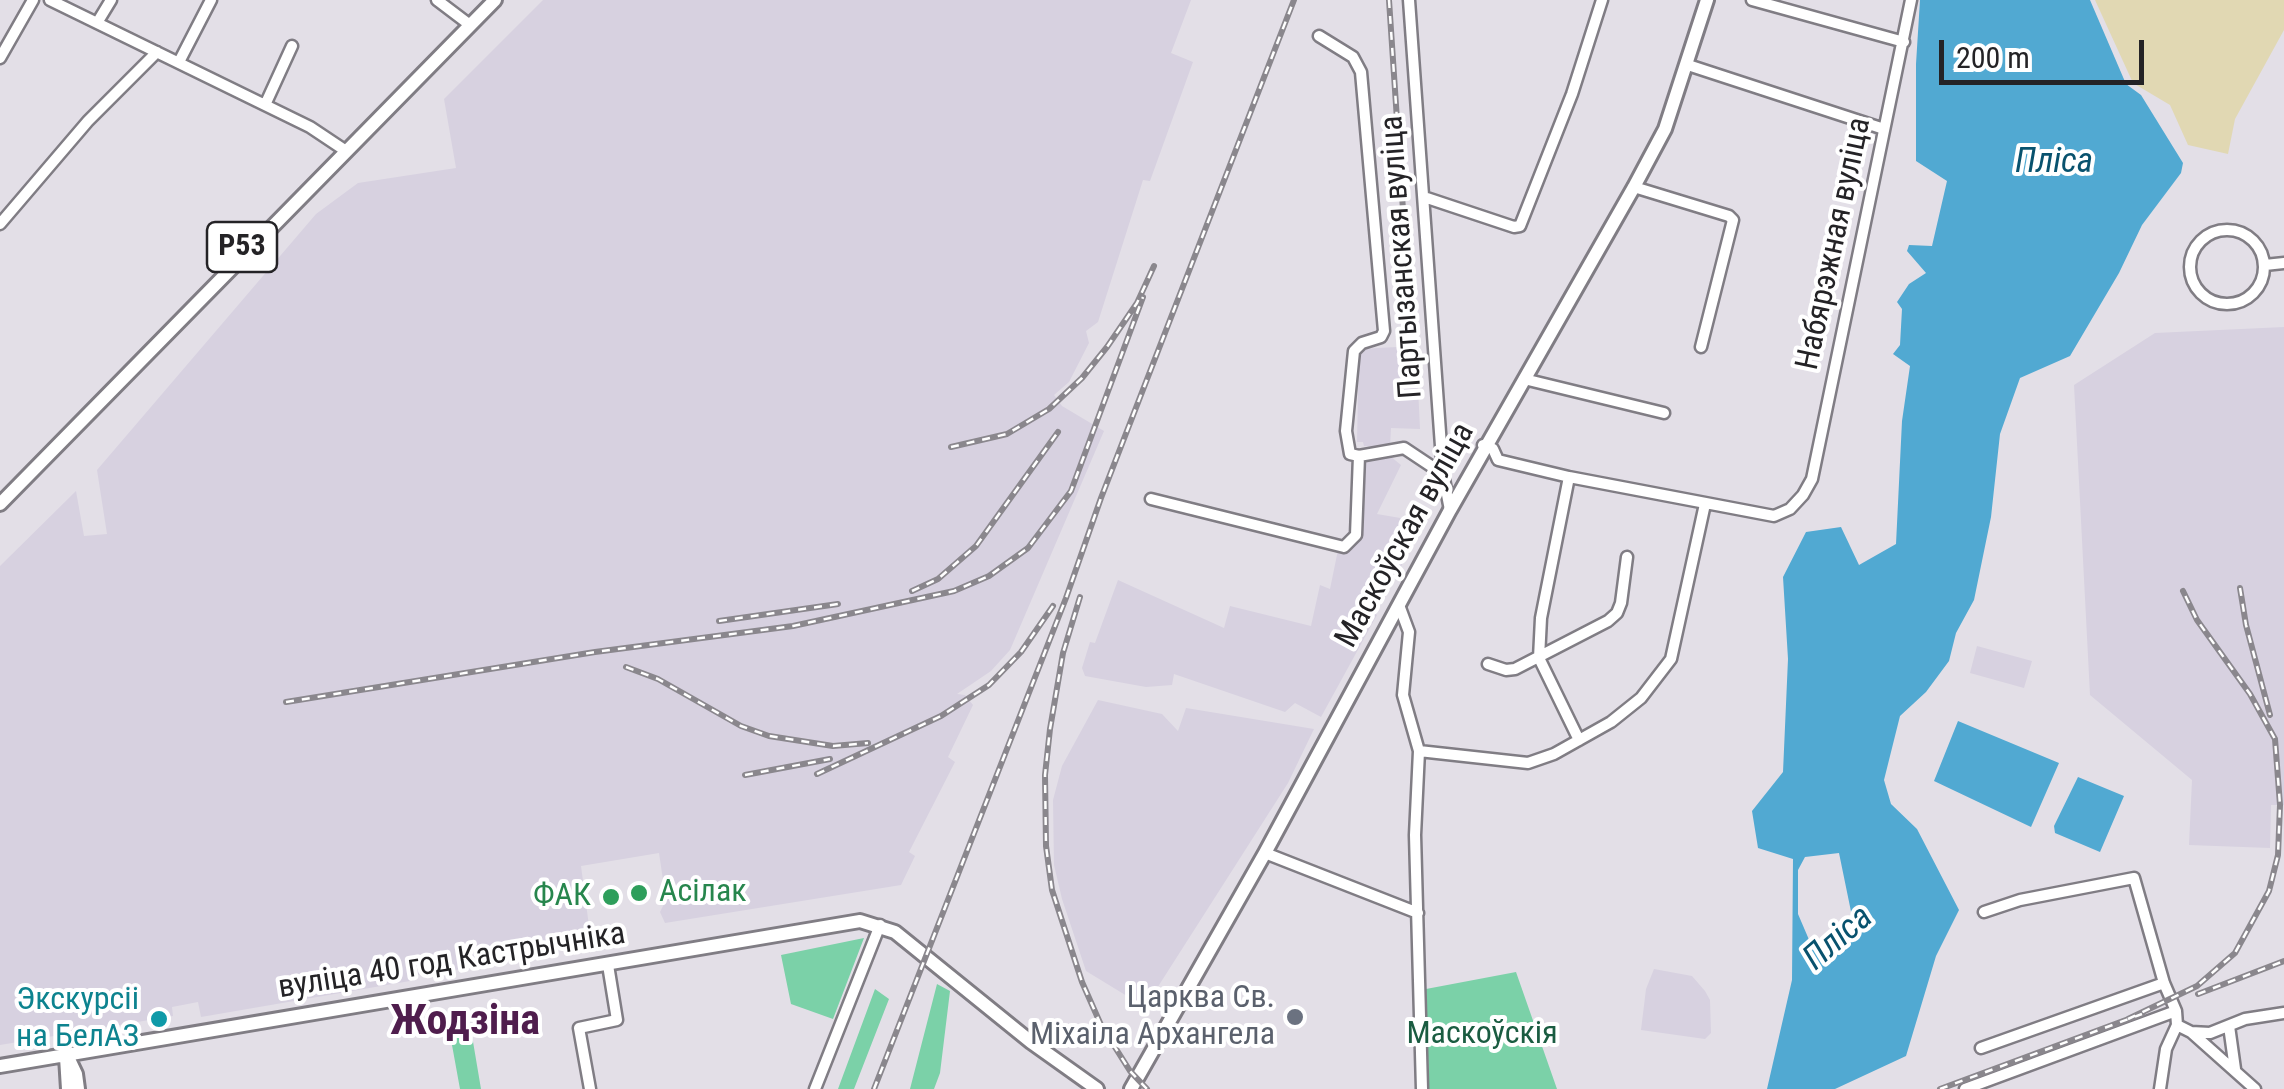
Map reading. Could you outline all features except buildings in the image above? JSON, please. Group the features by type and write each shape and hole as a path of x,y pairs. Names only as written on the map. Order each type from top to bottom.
{"main road":[{"name":"Р53","path":"467,22 483,0"},
{"name":"Р53","path":"0,504 467,22 494,0"},
{"name":"Маскоўская вуліца","path":"1131,1089 1485,446 1665,129 1707,0"},
{"name":"Р53","path":"0,492 343,149"},
{"name":"вуліца 40 год Кастрычніка","path":"0,1066 860,922 880,925"},
{"path":"880,925 930,958 1031,1042 1097,1089"},
{"path":"66,1055 68,1089"},
{"path":"66,1055 76,1074 78,1089"}],"street":[{"path":"0,58 32,0"},
{"path":"50,0 265,104 343,149"},
{"path":"97,23 111,0"},
{"path":"178,62 211,0"},
{"path":"437,0 467,22"},
{"name":"Партызанская вуліца","path":"1409,0 1444,474 1450,510"},
{"path":"1424,197 1520,226 1572,94 1602,0"},
{"path":"1752,0 1904,42"},
{"name":"Набярэжная вуліца","path":"1705,504 1774,516 1803,496 1812,479 1911,0"},
{"path":"1319,36 1353,56 1362,72 1384,332 1354,351 1346,431 1350,454 1404,448 1444,474"},
{"path":"265,104 292,46"},
{"path":"0,224 88,121 157,52"},
{"path":"1688,66 1884,129"},
{"path":"1634,187 1733,220 1701,347"},
{"path":"2226,230 2248,236 2265,265 2256,290 2234,303 2222,303 2199,291 2190,268 2197,245 2215,232 2226,230"},
{"path":"2265,265 2284,263"},
{"path":"1524,380 1664,413"},
{"path":"1420,751 1528,763 1554,754 1611,722 1641,698 1671,660 1705,504 1498,460 1493,449 1485,446"},
{"path":"1151,499 1344,547 1356,535 1359,456"},
{"path":"1569,478 1541,618 1539,658 1579,740"},
{"path":"1488,664 1506,670 1539,658 1608,622 1617,613 1626,557"},
{"path":"1398,605 1409,632 1402,695 1420,751 1415,835 1422,1089"},
{"path":"1264,852 1418,912"},
{"path":"1984,912 2020,900 2134,878 2178,1025 2166,1050 2160,1089"},
{"path":"814,1089 880,925"},
{"path":"590,1089 580,1028 617,1020 608,965"},
{"path":"1981,1048 2164,983"},
{"path":"1966,1089 2176,1011"},
{"path":"2191,1032 2210,1033 2245,1019 2284,1013"},
{"path":"2178,1025 2235,1068 2255,1089"},
{"path":"2229,1026 2235,1068"}],"shaded area":[{"path":"543,0 1191,0 1171,53 1193,62 1150,181 1143,180 1098,322 1086,331 1089,343 1069,382 1054,395 1062,406 1104,431 1010,650 991,671 957,694 965,695 973,705 948,757 955,762 909,852 915,856 901,885 665,923 660,912 666,900 659,853 581,866 589,926 584,936 476,952 478,967 410,976 410,981 201,1017 198,1002 172,1007 173,1016 0,1045 0,566 76,491 84,536 107,534 97,470 316,214 358,183 456,168 444,99"},
{"path":"2284,327 2284,805 2271,805 2270,848 2189,845 2192,780 2090,695 2074,385 2155,333"},
{"path":"1416,346 1420,429 1391,428 1390,447 1364,446 1357,442 1359,349"},
{"path":"1390,456 1401,465 1377,514 1406,519 1404,535 1410,550 1377,610 1362,604 1377,615 1321,717 1295,703 1285,712 1174,674 1172,685 1146,687 1085,676 1082,668 1090,642 1095,643 1118,580 1224,628 1230,606 1311,626 1320,585 1330,589 1338,550 1357,543 1362,457"},
{"path":"1977,646 2032,661 2024,688 1970,673"},
{"path":"1098,700 1162,714 1178,731 1186,708 1314,729 1288,783 1145,1007 1086,971 1054,865 1053,800 1062,766"},
{"path":"1654,969 1692,976 1705,991 1710,1000 1711,1033 1705,1039 1641,1030 1646,989"}],"green space":[{"path":"864,938 833,1019 791,1004 781,955"},
{"name":"Маскоўскія","path":"1516,972 1557,1089 1429,1089 1426,989"},
{"path":"937,984 950,991 940,1073 934,1089 910,1089"},
{"path":"875,989 889,999 854,1089 838,1089"},
{"path":"456,1009 468,1012 481,1089 460,1089 443,1017"}],"sand":[{"path":"2095,0 2284,0 2284,30 2235,119 2228,154 2188,145 2170,105 2133,83"}],"water":[{"name":"Пліса","path":"1920,0 2090,0 2126,84 2141,95 2183,163 2181,173 2142,225 2070,356 2020,378 2000,434 1991,517 1974,600 1956,633 1949,661 1926,692 1900,716 1884,780 1891,804 1917,829 1959,910 1936,956 1906,1056 1835,1089 1767,1089 1792,980 1793,859 1758,848 1752,811 1783,772 1788,659 1783,577 1806,532 1841,527 1859,565 1896,544 1902,421 1910,366 1893,354 1900,345 1902,309 1897,302 1909,284 1926,273 1907,251 1909,245 1932,246 1947,181 1916,161","holes":["1839,853 1855,931 1813,949 1798,914 1798,870 1805,857"]},
{"path":"1958,721 2059,763 2031,827 1934,781"},
{"path":"2078,777 2124,796 2100,852 2055,833 2054,826"}],"railway":[{"path":"874,1089 1294,0"},
{"path":"1389,0 1411,330"},
{"path":"951,447 1007,434 1049,409 1107,347 1137,303 1154,266"},
{"path":"286,702 595,652 793,626 954,591 989,576 1028,548 1071,491 1143,297"},
{"path":"912,591 938,579 976,546 1058,432"},
{"path":"2240,588 2270,715"},
{"path":"2128,1019 2197,986 2235,953 2269,891 2278,855 2280,805 2275,739 2250,694 2197,620 2183,591"},
{"path":"1080,597 1063,653 1050,729 1045,775 1046,846 1052,890 1082,982 1101,1025 1130,1071 1147,1089"},
{"path":"719,621 838,604"},
{"path":"817,774 941,716 989,685 1021,652 1053,606"},
{"path":"626,667 658,679 741,726 769,736 833,746 868,743"},
{"path":"745,775 830,759"},
{"path":"2198,994 2284,961"},
{"path":"1940,1089 2142,1014"}],"place":[{"name":"Асілак","path":"639,893"},
{"name":"ФАК","path":"611,897"},
{"name":"Царква Св. Міхаіла Архангела","path":"1295,1017"},
{"name":"Экскурсіі на БелАЗ","path":"159,1019"}],"district":[{"name":"Жодзіна","path":"465,1023"}]}
